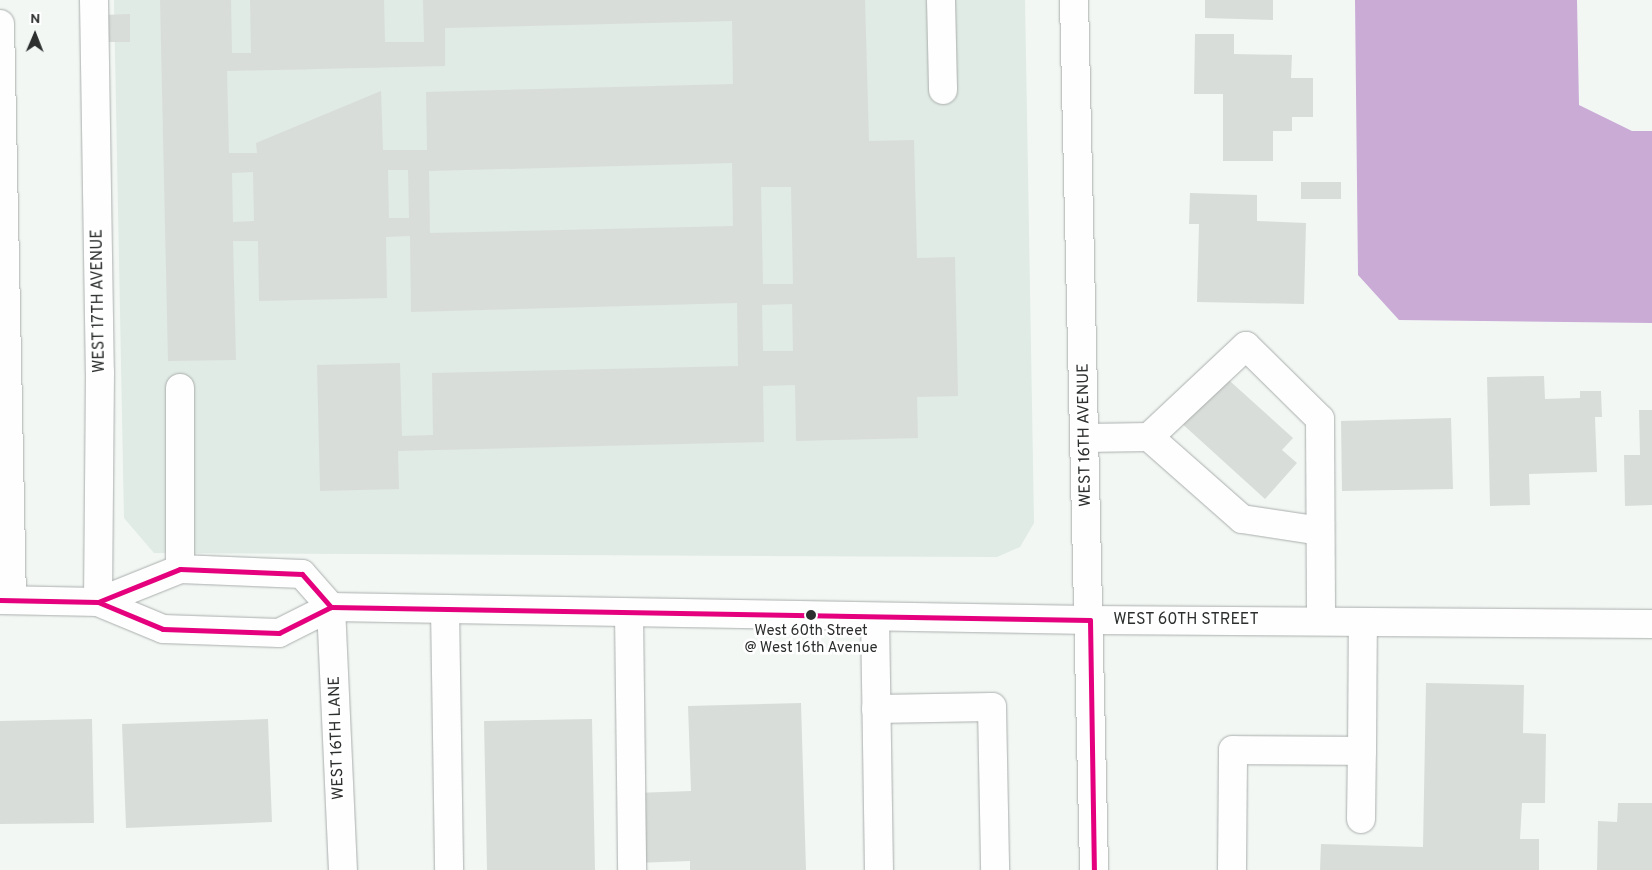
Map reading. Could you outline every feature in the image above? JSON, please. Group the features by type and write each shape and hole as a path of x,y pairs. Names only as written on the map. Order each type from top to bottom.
{"street":[{"name":"WEST 17TH AVENUE","path":"94,0 100,372 98,602"},
{"path":"941,0 943,90"},
{"name":"WEST 16TH AVENUE","path":"1074,0 1090,620 1094,870"},
{"path":"0,24 6,600"},
{"path":"1085,438 1149,437 1246,346 1320,419 1321,621"},
{"path":"180,388 180,569"},
{"path":"1149,437 1242,519 1320,531"},
{"name":"WEST 60TH STREET","path":"98,602 180,569 302,574 331,606"},
{"name":"WEST 60TH STREET","path":"6,600 98,602 163,629 279,633 331,606 628,613 1090,620 1652,624"},
{"name":"WEST 16TH LANE","path":"331,606 343,870"},
{"path":"445,609 448,870"},
{"path":"628,613 632,870"},
{"path":"875,617 879,870"},
{"path":"1361,819 1363,622"},
{"path":"876,709 992,707 995,870"},
{"path":"1232,870 1233,750 1362,751"}],"shaded area":[{"path":"114,0 1025,0 1034,523 1020,547 997,557 154,553 124,518"},
{"path":"1355,0 1577,0 1579,105 1632,131 1652,131 1652,323 1399,320 1358,275"}],"building":[{"path":"160,0 231,0 232,53 251,53 250,0 384,0 385,42 424,42 423,0 865,0 869,141 914,140 917,258 955,257 958,396 917,397 918,438 796,441 795,385 763,386 764,442 398,451 399,489 320,491 317,365 400,363 402,436 433,435 432,373 738,366 737,303 411,312 410,236 386,237 387,298 259,301 258,241 233,241 236,360 168,361","holes":["732,21 733,84 426,92 427,150 383,150 381,91 256,143 257,153 229,153 227,71 445,66 445,28","732,163 733,226 430,233 429,171","388,170 408,170 409,218 389,218","253,172 254,221 233,222 232,173","761,187 791,187 793,284 763,284","792,304 793,351 763,351 762,305"]},
{"path":"1205,0 1273,0 1273,20 1205,18"},
{"path":"130,14 130,42 102,42 102,15"},
{"path":"1195,34 1234,34 1234,54 1292,55 1291,78 1313,78 1313,117 1292,117 1292,131 1273,131 1273,161 1223,161 1223,94 1194,94"},
{"path":"1301,182 1341,182 1341,199 1301,199"},
{"path":"1190,193 1257,195 1257,221 1306,223 1304,304 1197,302 1199,224 1189,224"},
{"path":"1221,373 1293,438 1282,450 1297,463 1265,499 1178,420"},
{"path":"1544,376 1545,399 1580,398 1580,391 1601,391 1602,417 1595,417 1597,472 1529,474 1530,505 1490,506 1487,377"},
{"path":"1639,410 1652,410 1652,505 1625,506 1624,455 1640,455"},
{"path":"1451,418 1453,489 1342,491 1341,421"},
{"path":"1426,683 1524,685 1523,733 1546,734 1545,803 1522,803 1520,839 1539,839 1539,870 1320,870 1321,844 1423,847"},
{"path":"801,703 806,870 690,870 690,861 636,863 634,793 691,791 688,706"},
{"path":"92,719 94,823 0,824 0,721"},
{"path":"268,719 272,822 126,828 122,724"},
{"path":"592,719 595,870 487,870 484,721"},
{"path":"1618,803 1652,803 1652,870 1597,870 1598,821 1617,822"}],"transit line":[{"path":"98,602 180,569 302,574 331,607"},
{"path":"0,600 98,602 163,629 279,633 331,607 1090,620 1094,870"}],"place":[{"name":"West 60th Street @ West 16th Avenue","path":"811,615"}]}
